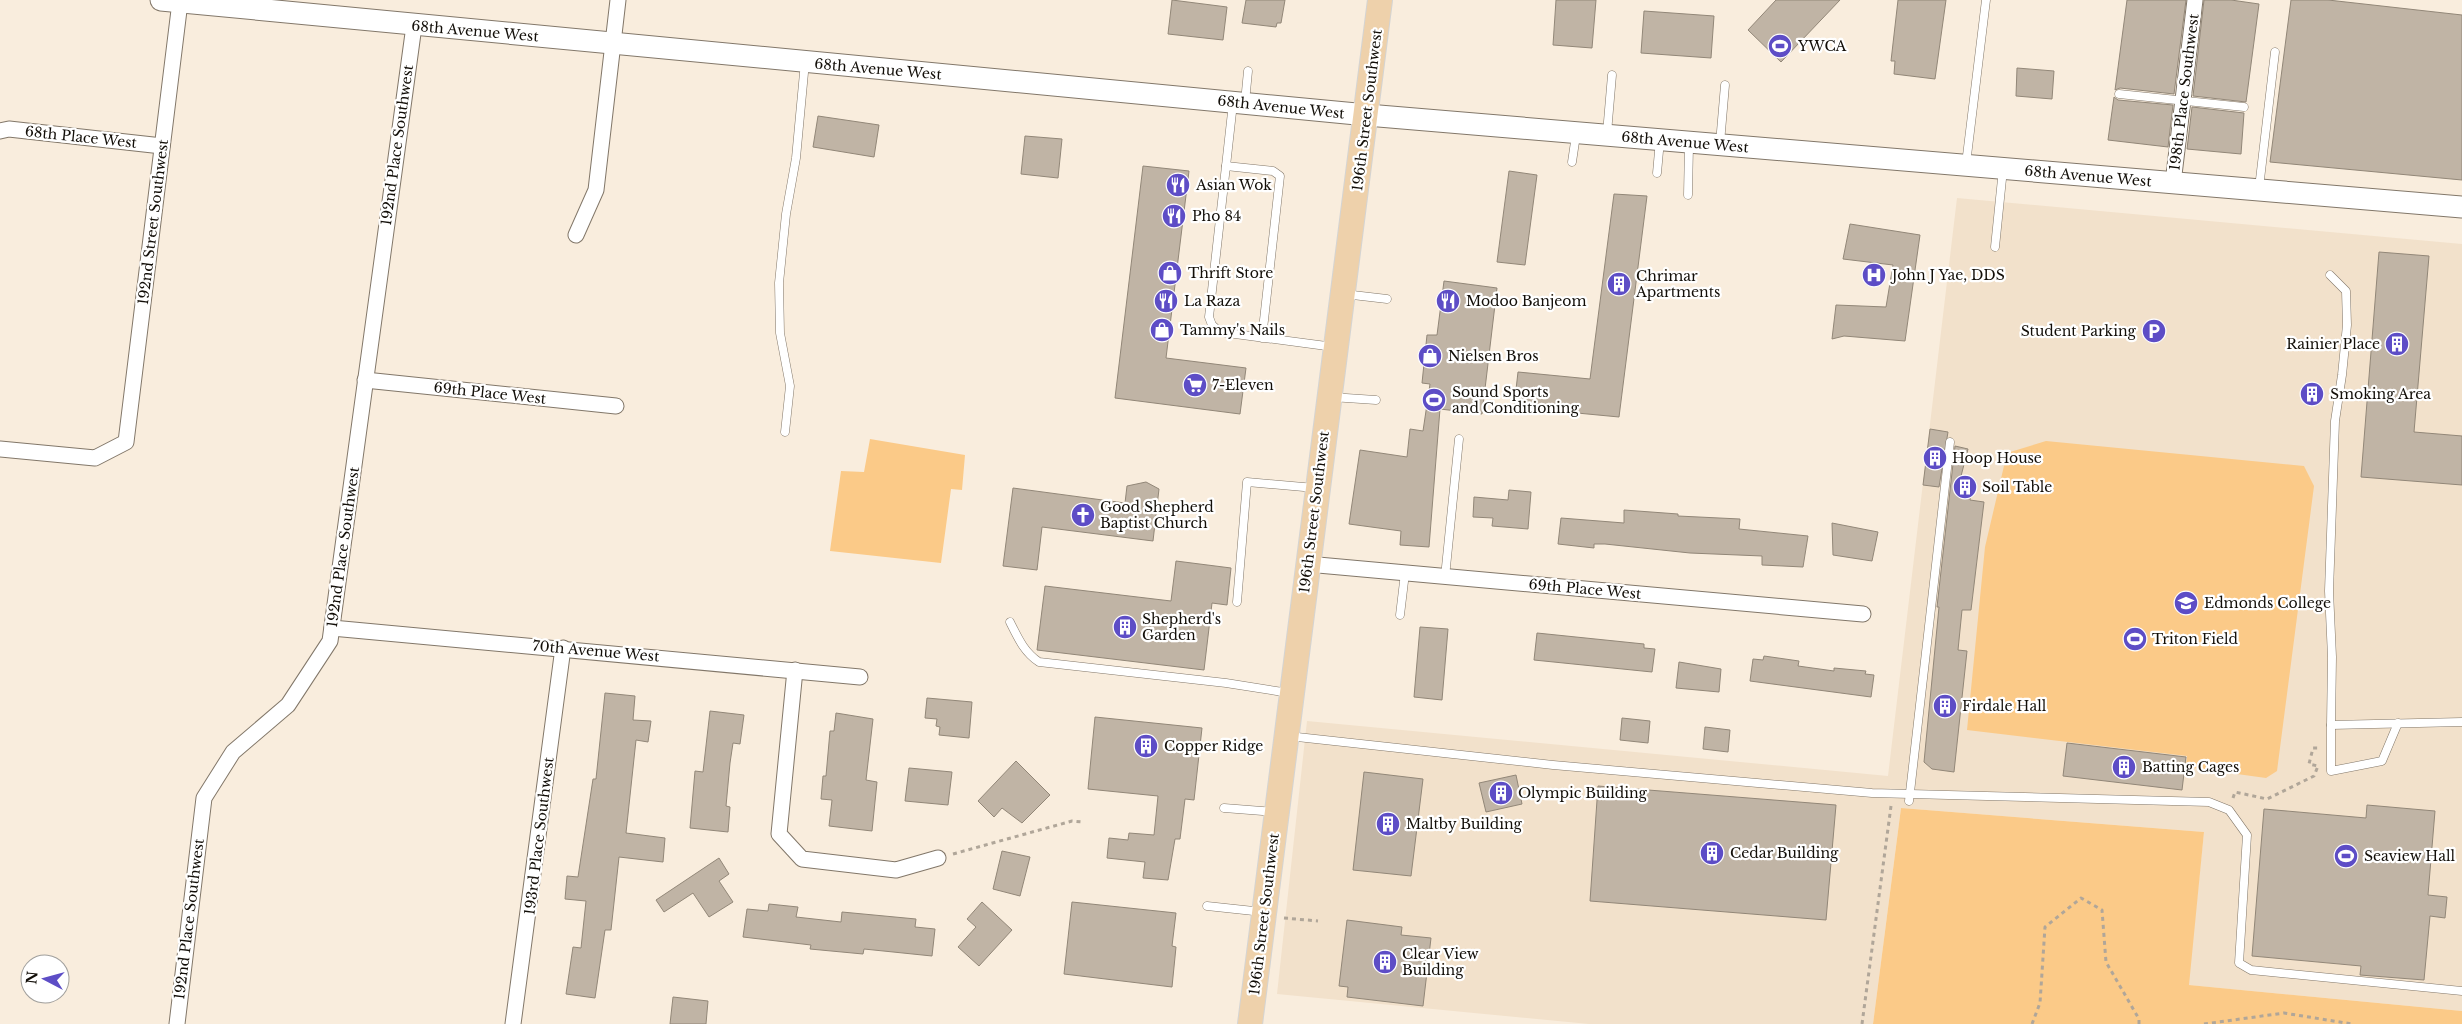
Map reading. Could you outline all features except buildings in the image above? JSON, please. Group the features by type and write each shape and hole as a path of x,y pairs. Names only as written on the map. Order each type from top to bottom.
{"main road":[{"name":"196th Street Southwest","path":"1250,1024 1273,915 1277,812 1380,0"}],"street":[{"path":"576,235 596,190 618,0"},
{"name":"198th Place Southwest","path":"2173,183 2195,0"},
{"name":"68th Avenue West","path":"170,1 280,5 414,26 1366,115 2462,207"},
{"name":"192nd Street Southwest","path":"0,449 95,458 126,442 162,146 170,1"},
{"name":"192nd Place Southwest","path":"177,1024 204,798 233,752 288,705 330,641 414,26"},
{"name":"68th Place West","path":"0,131 9,129 162,146"},
{"name":"69th Place West","path":"365,380 616,406"},
{"name":"69th Place West","path":"1307,564 1863,614"},
{"name":"70th Avenue West","path":"332,628 860,677"},
{"name":"193rd Place Southwest","path":"513,1024 563,648"},
{"path":"795,670 779,834 802,859 896,870 938,858"}],"lane":[{"path":"1966,166 1986,0"},
{"path":"2258,190 2275,52"},
{"path":"785,432 790,386 780,333 779,283 786,214 796,158 805,62"},
{"path":"1248,71 1239,103 1226,166 1209,317 1212,325 1220,332 1336,348"},
{"path":"1607,136 1612,75"},
{"path":"1720,145 1725,85"},
{"path":"2119,94 2244,107"},
{"path":"1572,162 1576,133"},
{"path":"1657,173 1660,140"},
{"path":"1688,195 1689,142"},
{"path":"1226,166 1273,171 1280,176 1262,338"},
{"path":"1995,247 2003,169"},
{"path":"2330,275 2346,291 2347,325 2335,421 2329,592 2332,656 2330,770 2382,761 2398,723"},
{"path":"1343,294 1387,299"},
{"path":"1329,396 1376,400"},
{"path":"1445,577 1459,439"},
{"path":"1910,797 1950,442"},
{"path":"1237,602 1247,482 1317,488"},
{"path":"1400,616 1405,573"},
{"path":"1010,622 1023,646 1039,662 1226,683 1291,694"},
{"path":"2331,724 2462,722"},
{"path":"1286,736 1553,765 1910,797 2209,802 2229,810 2247,835 2239,963 2251,970 2462,991"},
{"path":"1224,808 1277,812"},
{"path":"1208,906 1273,915"}],"path":[{"path":"2229,810 2235,792 2267,799 2314,776 2318,766 2309,764 2313,748 2331,747"},
{"path":"1862,1024 1892,800 1910,797"},
{"path":"938,858 1072,821 1082,822"},
{"path":"2032,1024 2040,1003 2045,927 2081,898 2102,910 2106,962 2139,1019 2139,1024"},
{"path":"1273,915 1318,921"},
{"path":"2204,1024 2284,1013 2352,1024"}],"shaded area":[{"name":"Edmonds College","path":"1957,198 2462,244 2462,1011 2188,985 2204,832 1901,808 1873,1024 1589,1024 1277,994 1307,721 1888,776"},
{"path":"870,439 965,455 962,490 951,489 941,563 830,551 841,471 864,472"},
{"name":"Triton Field","path":"2046,441 2304,466 2314,486 2277,771 2266,778 2186,767 2187,756 1967,730 1985,547 2007,453"},
{"path":"1901,808 2204,832 2189,985 2462,1011 2462,1024 1873,1024"}],"place":[{"name":"YWCA","path":"1780,46"},
{"name":"Asian Wok","path":"1178,185"},
{"name":"Pho 84","path":"1174,216"},
{"name":"Thrift Store","path":"1170,273"},
{"name":"John J Yae, DDS","path":"1874,275"},
{"name":"Chrimar Apartments","path":"1619,284"},
{"name":"La Raza","path":"1166,301"},
{"name":"Modoo Banjeom","path":"1448,301"},
{"name":"Tammy's Nails","path":"1162,330"},
{"name":"Student Parking","path":"2154,331"},
{"name":"Rainier Place","path":"2397,344"},
{"name":"Nielsen Bros","path":"1430,356"},
{"name":"7-Eleven","path":"1195,385"},
{"name":"Smoking Area","path":"2312,394"},
{"name":"Sound Sports and Conditioning","path":"1434,400"},
{"name":"Hoop House","path":"1935,458"},
{"name":"Soil Table","path":"1965,487"},
{"name":"Good Shepherd Baptist Church","path":"1083,515"},
{"name":"Edmonds College","path":"2186,603"},
{"name":"Shepherd's Garden","path":"1125,627"},
{"name":"Triton Field","path":"2135,639"},
{"name":"Firdale Hall","path":"1945,706"},
{"name":"Copper Ridge","path":"1146,746"},
{"name":"Batting Cages","path":"2124,767"},
{"name":"Olympic Building","path":"1501,793"},
{"name":"Maltby Building","path":"1388,824"},
{"name":"Cedar Building","path":"1712,853"},
{"name":"Seaview Hall","path":"2346,856"},
{"name":"Clear View Building","path":"1385,962"}]}
